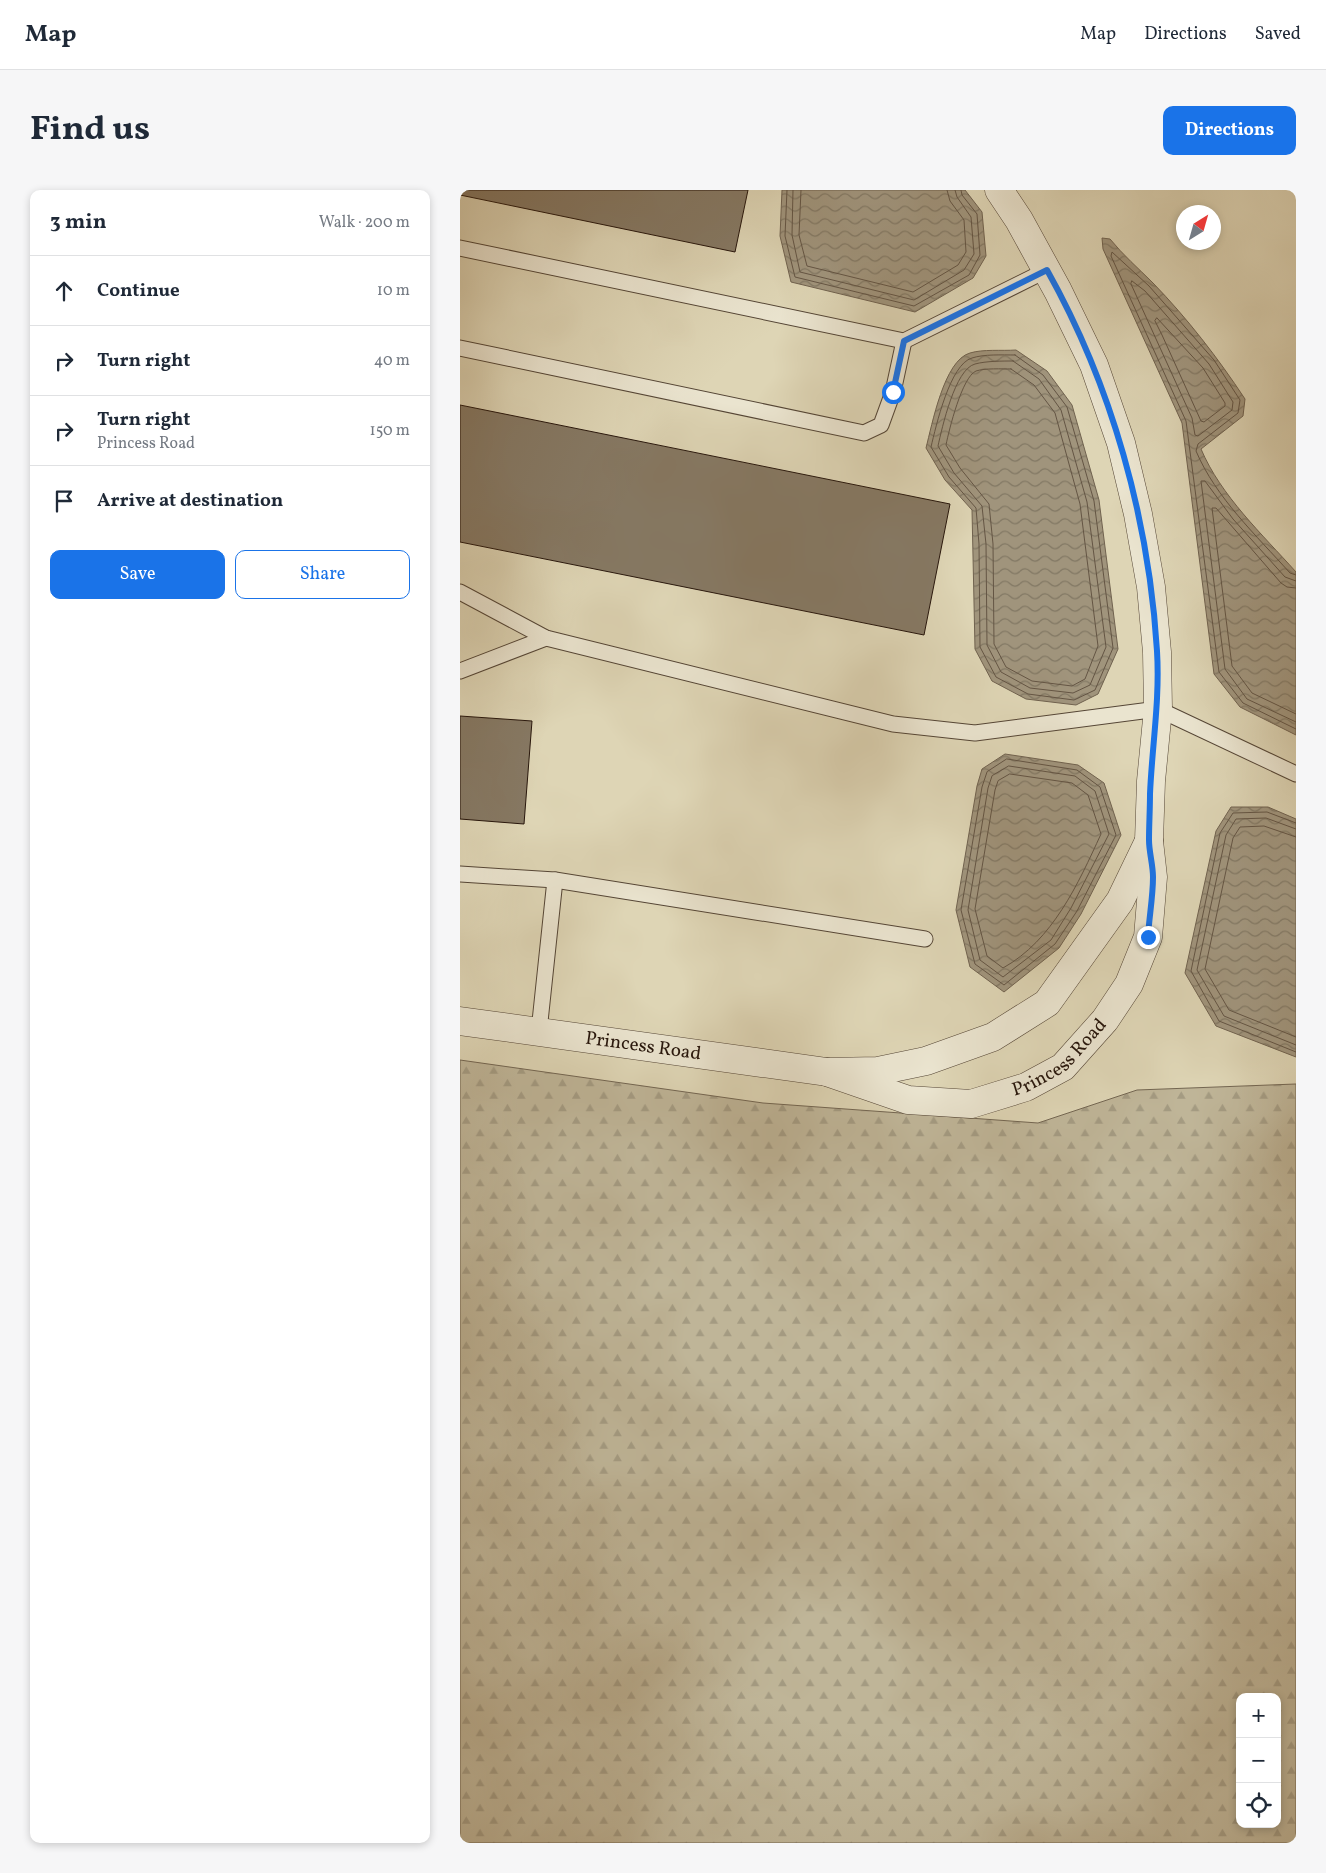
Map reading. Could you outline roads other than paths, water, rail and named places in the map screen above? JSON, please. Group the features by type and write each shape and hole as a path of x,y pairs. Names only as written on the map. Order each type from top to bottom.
{"street":[{"name":"Princess Road","path":"827,1072 908,1100 971,1104 1026,1087 1063,1067 1105,1020 1129,984 1148,937 1153,877 1149,841 1151,781 1158,709 1157,652 1151,587 1138,514 1121,443 1094,366 1047,270 1019,220 999,190"},
{"name":"Princess Road","path":"460,1021 827,1072 878,1071 926,1061 993,1037 1047,1002 1120,901 1149,841"}],"lane":[{"path":"460,248 904,341 1047,270"},
{"path":"460,348 864,433 881,425 893,392 904,341"},
{"path":"460,592 546,638 893,724 975,733 1158,709 1296,774"},
{"path":"460,671 546,638"},
{"path":"460,874 555,880 924,939"},
{"path":"539,1032 555,880"}],"water":[{"path":"782,190 965,190 982,212 986,256 973,278 915,312 791,282 780,236"},
{"path":"1102,238 1110,239 1178,310 1224,368 1245,399 1243,416 1201,449 1209,466 1231,499 1296,572 1296,735 1240,707 1214,674 1182,423 1103,249"},
{"path":"1016,350 1047,371 1072,405 1099,500 1118,649 1098,694 1076,705 1026,699 992,681 975,649 972,510 945,480 926,448 940,395 946,380 961,358 975,352"},
{"path":"1005,754 1078,765 1104,783 1121,835 1081,914 1059,948 1004,992 970,967 956,910 977,786 982,769"},
{"path":"1231,807 1268,807 1296,819 1296,1057 1216,1026 1185,973 1216,831"}]}
